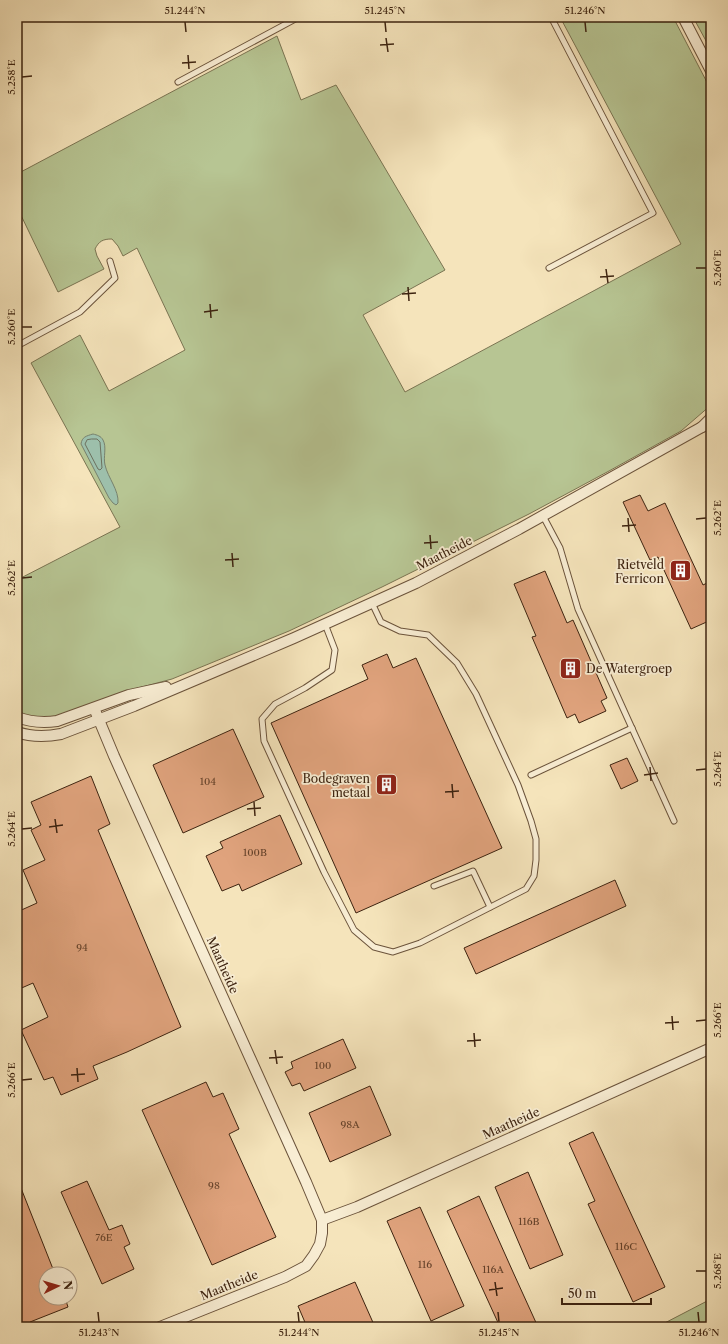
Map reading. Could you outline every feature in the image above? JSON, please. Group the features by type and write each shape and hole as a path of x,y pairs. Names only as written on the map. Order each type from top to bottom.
{"street":[{"path":"683,17 711,70"},
{"name":"Maatheide","path":"17,732 26,735 52,736 61,734 99,720 326,624 429,576 544,516 706,425 711,418"},
{"name":"Maatheide","path":"17,717 29,722 57,721 129,695 188,683"},
{"name":"Maatheide","path":"94,708 322,1220 320,1244 306,1266 285,1277 160,1327"},
{"name":"Maatheide","path":"322,1220 357,1207 711,1048"}],"lane":[{"path":"178,82 299,17"},
{"path":"549,268 653,212 551,17"},
{"path":"17,346 80,312 115,278 110,261"},
{"path":"544,516 560,548 578,609 674,821"},
{"path":"326,624 335,650 332,670 275,704 262,719 264,741 324,872 354,930 374,947 392,952 420,943 526,889 534,876 536,839 520,792 476,694 457,663 428,635 400,631 381,622 372,603"},
{"path":"531,775 632,728"},
{"path":"434,886 473,871 490,907"}],"shaded area":[{"path":"560,17 673,17 711,90 711,405 681,431 529,514 382,587 289,631 172,679 127,691 53,719 30,718 17,713 17,580 120,527 31,363 80,335 109,391 185,350 137,248 123,256 118,246 112,239 102,241 95,249 104,269 58,292 17,207 17,174 277,36 301,100 336,85 445,270 363,315 405,392 681,244"},
{"path":"693,17 711,17 711,50"},
{"path":"711,1299 711,1327 657,1327"}],"water":[{"path":"93,434 100,437 104,443 105,465 118,498 118,503 116,505 109,498 81,444 85,437"}],"building":[{"name":"Rietveld Ferricon","path":"640,495 648,511 665,503 703,585 711,581 711,620 691,629 658,557 650,560 623,502"},
{"name":"De Watergroep","path":"545,571 567,623 573,620 607,698 601,701 606,711 579,723 575,714 567,718 532,637 536,636 514,584"},
{"name":"Bodegraven metaal","path":"387,654 393,668 416,658 502,848 356,913 271,723 368,679 362,665"},
{"path":"233,729 264,797 183,833 153,765"},
{"path":"627,758 638,781 621,789 610,765"},
{"path":"91,776 110,824 98,830 181,1027 93,1066 98,1079 61,1095 53,1077 44,1080 21,1030 48,1017 33,983 17,990 17,912 37,903 23,870 45,860 31,830 41,825 31,802"},
{"path":"280,815 302,864 242,891 239,884 222,891 206,856 223,848 220,842"},
{"path":"615,880 626,906 476,974 464,948"},
{"path":"343,1039 356,1068 304,1091 300,1083 292,1086 285,1072 293,1068 291,1062"},
{"path":"206,1082 213,1097 223,1093 239,1129 229,1134 276,1237 212,1265 142,1110"},
{"path":"370,1086 391,1135 330,1162 309,1113"},
{"path":"593,1132 665,1287 633,1302 588,1204 595,1201 569,1143"},
{"path":"528,1172 563,1255 530,1269 495,1187"},
{"path":"17,1178 52,1266 38,1266 38,1306 68,1307 30,1322 32,1327 17,1327"},
{"path":"87,1181 109,1230 122,1225 130,1244 124,1247 134,1269 102,1284 61,1192"},
{"path":"479,1196 538,1327 500,1327 447,1211"},
{"path":"420,1207 464,1306 431,1321 387,1221"},
{"path":"355,1282 375,1327 307,1327 298,1306"}],"place":[{"name":"Rietveld Ferricon","path":"680,571"},
{"name":"De Watergroep","path":"570,668"},
{"name":"Bodegraven metaal","path":"386,785"}]}
